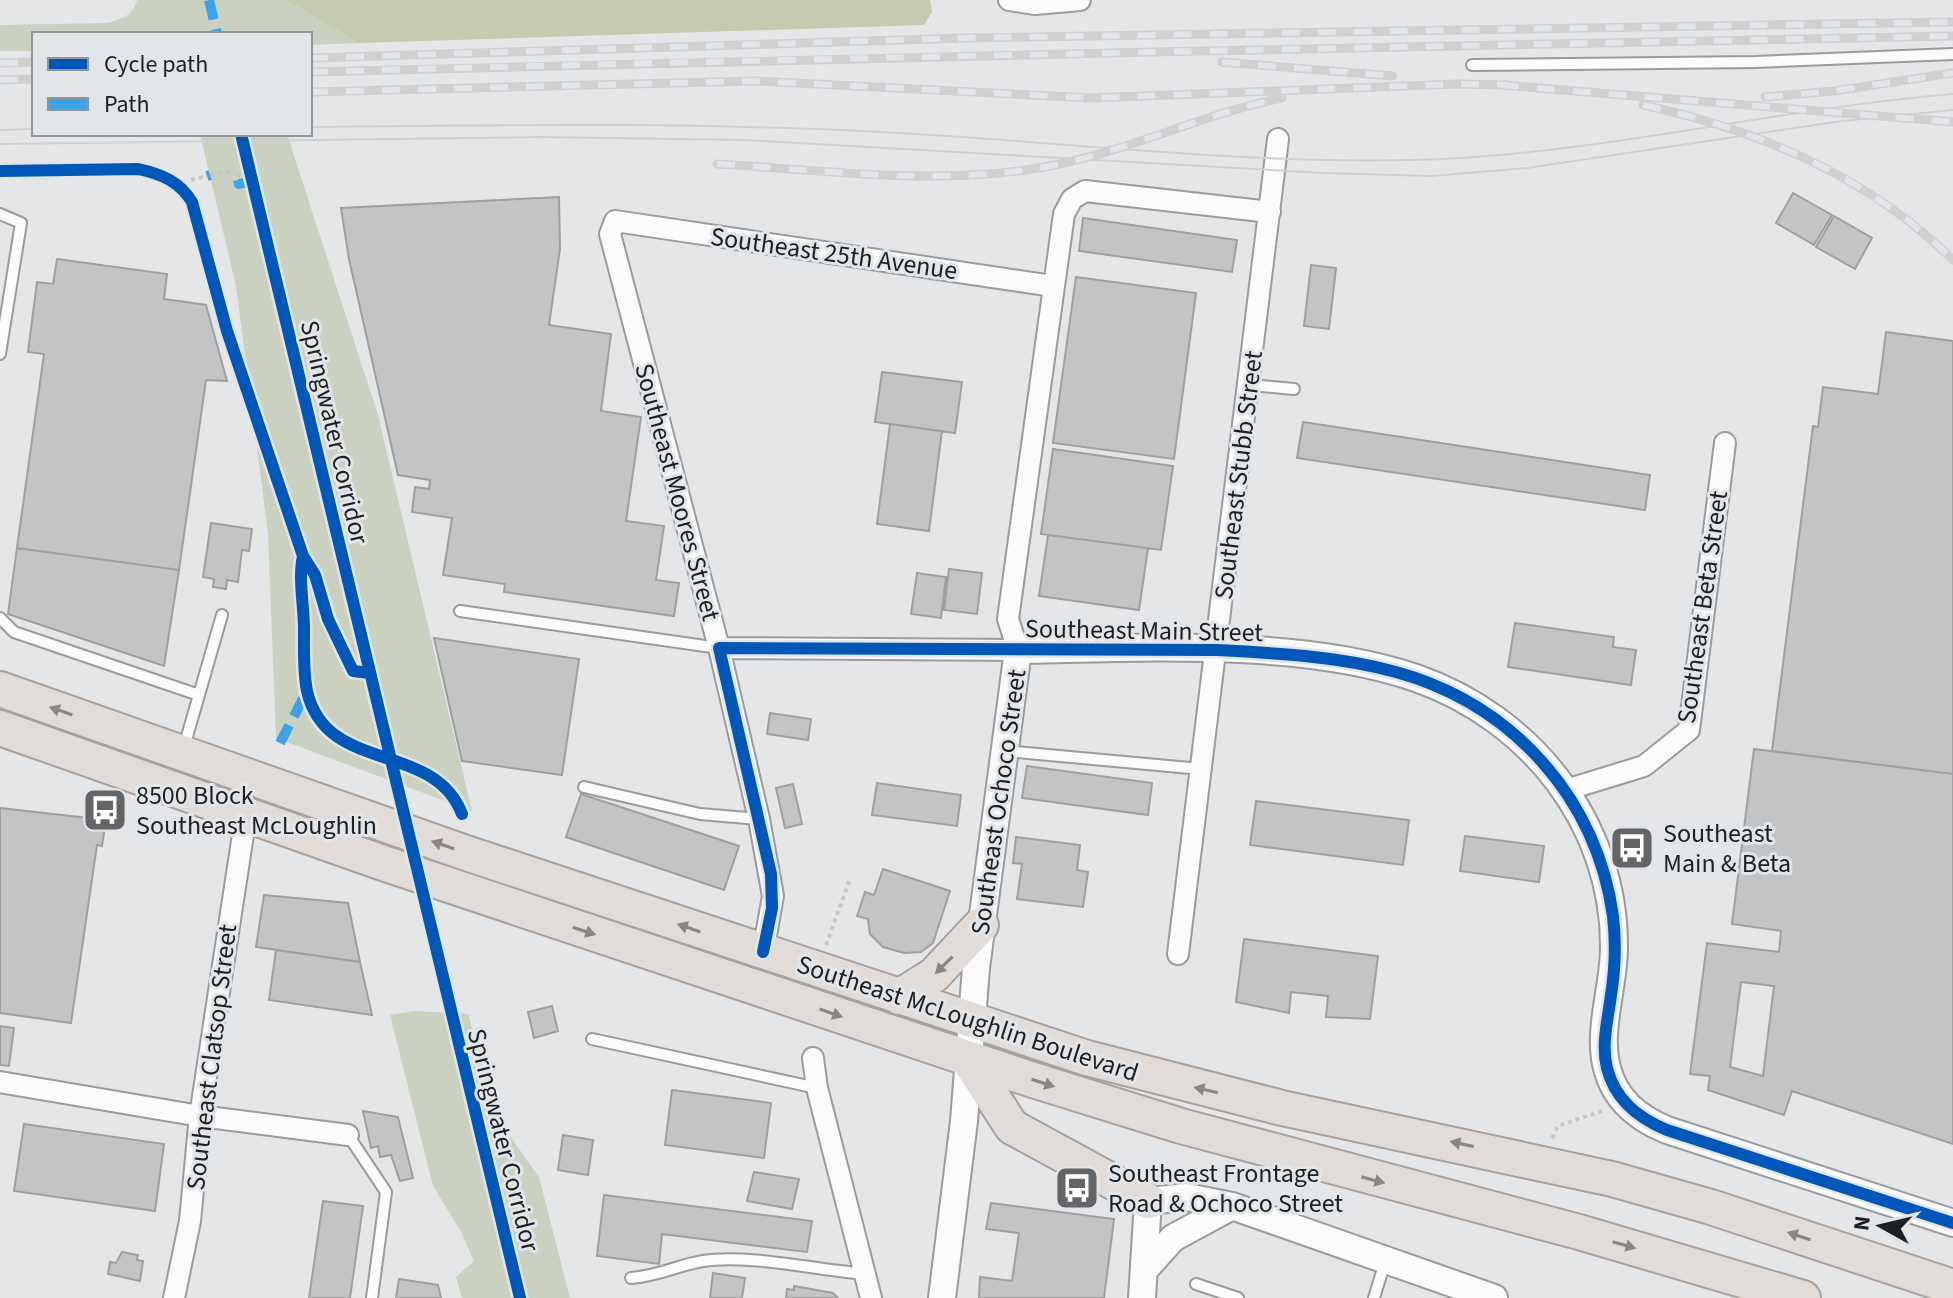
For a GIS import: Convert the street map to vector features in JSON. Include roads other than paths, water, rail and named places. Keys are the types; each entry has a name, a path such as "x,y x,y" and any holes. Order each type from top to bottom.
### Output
{"highway":[{"name":"Southeast McLoughlin Boulevard","path":"0,689 971,1022 1183,1085 1538,1160 1711,1207 1953,1287"},
{"name":"Southeast McLoughlin Boulevard","path":"0,728 246,815 968,1059 1181,1126 1579,1232 1803,1298"},
{"path":"899,997 934,975 981,925"},
{"path":"968,1059 1012,1127 1148,1201"}],"street":[{"path":"1009,0 1035,4 1080,0"},
{"name":"Southeast Stubb Street","path":"1178,954 1278,139"},
{"name":"Southeast Ochoco Street","path":"942,1298 981,925 1018,650 1008,619 1064,214 1072,199 1085,191 1270,212"},
{"name":"Southeast 25th Avenue","path":"615,221 1053,286"},
{"name":"Southeast Moores Street","path":"615,221 610,234 719,648 759,819 773,896 763,952"},
{"name":"Southeast Beta Street","path":"1566,790 1644,766 1689,730 1725,443"},
{"name":"Southeast Main Street","path":"719,648 1215,650 1332,660 1393,671 1439,687 1481,709 1512,731 1566,790 1590,832 1611,905 1614,973 1605,1060 1613,1087 1624,1103 1647,1121 1667,1130 1953,1223"},
{"name":"Southeast Clatsop Street","path":"174,1298 190,1221 200,1116 246,815"},
{"path":"813,1058 817,1088 871,1298"},
{"path":"0,1082 200,1116 348,1135"},
{"path":"1142,1298 1148,1201 1187,1197 1232,1206 1494,1298"},
{"path":"1146,1268 1173,1238 1232,1206"}],"lane":[{"path":"1472,65 1771,62 1953,54"},
{"path":"0,214 21,223 3,310 0,354"},
{"path":"1250,385 1294,389"},
{"path":"460,611 719,648"},
{"path":"182,753 222,615"},
{"path":"0,618 14,632 199,695"},
{"path":"1004,751 1202,769"},
{"path":"584,787 700,814 759,819"},
{"path":"592,1039 817,1088"},
{"path":"348,1135 386,1192 372,1298"},
{"path":"631,1278 658,1276 702,1261 865,1274"},
{"path":"1374,1298 1386,1262"},
{"path":"1196,1284 1236,1298"}],"tram line":[{"path":"312,127 596,125 810,129 1279,159 1411,160 1547,150 1817,110 1953,94"},
{"path":"0,144 540,137 745,140 1323,173 1432,176 1527,168 1842,121 1953,110"},
{"path":"0,130 32,129"}],"railway":[{"path":"312,58 965,38 1953,22"},
{"path":"312,72 1953,36"},
{"path":"0,63 32,62"},
{"path":"1222,62 1393,76"},
{"path":"1765,97 1834,91 1953,73"},
{"path":"0,80 32,79"},
{"path":"312,92 755,81 1092,98 1456,84 1509,85"},
{"path":"1501,85 1953,122"},
{"path":"717,164 881,175 1004,173 1104,153 1222,114 1282,98"},
{"path":"1643,105 1728,128 1810,160 1885,204 1953,260"}],"place":[{"name":"8500 Block Southeast McLoughlin","path":"105,810"},
{"name":"Southeast Main & Beta","path":"1632,848"},
{"name":"Southeast Frontage Road & Ochoco Street","path":"1077,1188"}]}
